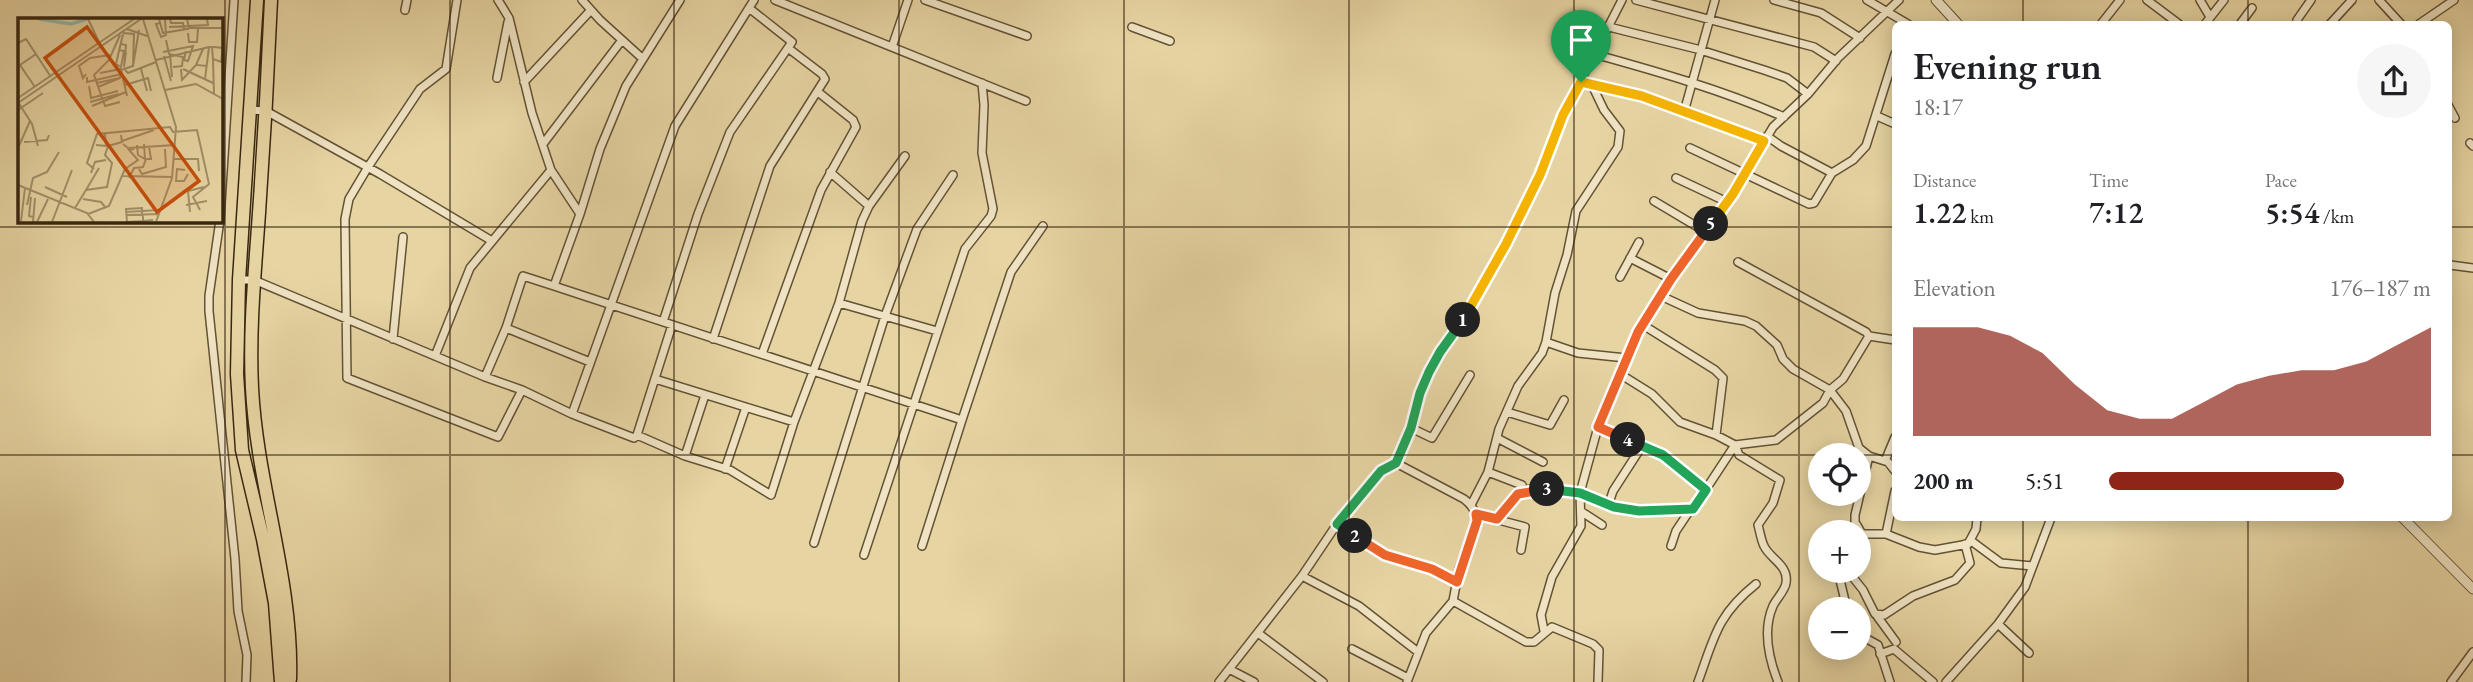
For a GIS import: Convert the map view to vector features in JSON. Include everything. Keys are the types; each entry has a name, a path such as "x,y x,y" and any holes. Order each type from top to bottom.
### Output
{"highway":[{"path":"257,0 239,280 237,374 242,450 275,603 281,682"},
{"path":"271,0 251,350 257,442 276,537 289,647 290,682"}],"street":[{"path":"222,189 234,0"},
{"path":"405,10 407,0"},
{"path":"457,0 446,69 420,89 349,199 346,210 347,378 498,437 522,390"},
{"path":"498,0 509,18 524,82 551,170 580,214"},
{"path":"582,0 643,59"},
{"path":"554,286 600,149 626,86 680,0"},
{"path":"572,414 675,126 754,0"},
{"path":"775,0 1026,101"},
{"path":"892,47 908,0"},
{"path":"925,0 1027,36"},
{"path":"1219,682 1302,576 1337,524 1381,471 1396,463 1411,428 1420,393 1429,372 1506,244 1540,175 1563,115 1622,0"},
{"path":"1636,0 1814,47 1836,61"},
{"path":"1684,112 1714,0"},
{"path":"1774,0 1821,13 1860,38"},
{"path":"1867,0 1902,21"},
{"path":"1544,631 1541,615 1552,577 1579,532 1582,512 1580,493 1598,427 1626,358 1643,325 1671,279 1727,202 1766,139 1836,61 1899,0"},
{"path":"1936,0 1955,21"},
{"path":"2103,21 2120,0"},
{"path":"2147,0 2175,21"},
{"path":"2200,0 2210,17"},
{"path":"2207,21 2224,0"},
{"path":"2297,20 2311,0"},
{"path":"2333,21 2352,0"},
{"path":"2379,0 2398,21"},
{"path":"2422,21 2454,0"},
{"path":"663,322 698,214 730,132 792,40 749,8"},
{"path":"2242,21 2252,8"},
{"path":"524,82 591,10"},
{"path":"497,78 509,18"},
{"path":"1132,27 1170,41"},
{"path":"1609,27 1700,50 1787,78 1808,94"},
{"path":"542,144 622,40"},
{"path":"713,339 770,166 825,79 788,48"},
{"path":"1594,54 1692,82 1743,99 1784,117"},
{"path":"1690,148 1814,204 1832,173 1853,160 1866,146 1892,64"},
{"path":"1581,82 1642,96 1766,139 1832,173"},
{"path":"864,555 965,249 991,216 993,209 982,153 982,83"},
{"path":"1471,505 1488,472 1497,438 1518,386 1542,353 1546,342 1555,293 1567,255 1576,211 1618,147 1620,131 1604,110 1592,85"},
{"path":"762,354 804,235 830,172 854,130 855,123 818,92"},
{"path":"251,110 266,111 368,167 492,241"},
{"path":"2452,112 2455,118"},
{"path":"1877,116 1892,123"},
{"path":"637,435 685,457 725,469 771,495 794,422 839,303 862,221 869,206 905,156"},
{"path":"435,356 470,268 551,170"},
{"path":"830,172 869,206"},
{"path":"814,543 885,316 917,229 953,175"},
{"path":"1676,178 1727,202"},
{"path":"1654,201 1706,232"},
{"path":"220,222 208,296 238,611 247,655 246,682"},
{"path":"922,546 1011,272 1043,226"},
{"path":"393,339 403,237"},
{"path":"1620,277 1639,242"},
{"path":"1630,258 1671,279"},
{"path":"1738,262 1828,310 1868,335 1892,339"},
{"path":"2452,265 2473,268"},
{"path":"485,377 506,328 523,276 962,420"},
{"path":"239,280 254,280 634,438 673,325"},
{"path":"1661,296 1698,313 1745,321 1756,326 1777,345 1783,359 1793,369 1830,390 1846,411 1857,443"},
{"path":"839,303 937,331"},
{"path":"1643,325 1715,370 1723,378 1716,435"},
{"path":"506,328 590,362"},
{"path":"1619,374 1651,394 1680,422 1735,445 1776,440 1823,403 1830,390 1843,379 1868,335"},
{"path":"1546,342 1578,353 1626,358"},
{"path":"1411,428 1432,438 1469,375"},
{"path":"655,379 794,422"},
{"path":"685,457 705,395"},
{"path":"1507,412 1550,425 1564,400"},
{"path":"725,469 746,407"},
{"path":"1598,427 1663,455 1706,490"},
{"path":"1497,438 1543,462"},
{"path":"1885,461 1892,444"},
{"path":"1671,546 1678,527 1695,507 1735,445"},
{"path":"1735,445 1738,455 1780,480 1773,502 1758,525 1765,548 1779,561 1786,574 1786,584 1772,608 1768,633 1769,657 1778,682"},
{"path":"1609,503 1613,491 1642,446"},
{"path":"1871,457 1885,461 1892,468"},
{"path":"1352,649 1407,680 1426,633 1453,601 1477,521 1471,505 1396,463"},
{"path":"1488,472 1522,485"},
{"path":"1497,519 1515,497 1524,491 1541,489 1580,493 1614,507 1639,511 1675,508 1690,510"},
{"path":"1886,534 1892,505"},
{"path":"1582,512 1602,525"},
{"path":"1476,514 1525,527 1521,550"},
{"path":"1877,616 1884,615 1913,596 1959,577 1970,563 1968,542 1976,529 1977,521"},
{"path":"1946,682 1998,624 2025,587 2050,521"},
{"path":"2406,521 2473,589"},
{"path":"1337,524 1385,555 1432,569 1457,582"},
{"path":"1871,536 1886,534 1919,547 1935,550 1968,542 2001,563 2032,566"},
{"path":"1302,576 1359,606 1418,652"},
{"path":"1857,583 1896,642"},
{"path":"1698,682 1719,623 1741,596 1756,584"},
{"path":"1453,601 1526,642 1534,642 1552,626 1596,647 1600,656 1598,682"},
{"path":"1998,624 2029,653"},
{"path":"1258,633 1323,682"},
{"path":"1871,641 1878,645 1890,682"},
{"path":"1880,654 1894,649 1933,682"},
{"path":"2451,682 2473,652"},
{"path":"1229,669 1254,682"}],"route":[{"path":"1581,82 1642,96 1764,141 1733,194 1671,279 1638,332 1598,427 1663,455 1706,490 1690,510 1675,508 1639,511 1614,507 1580,493 1541,489 1524,491 1515,497 1497,519 1476,514 1477,521 1459,569 1457,582 1432,569 1385,555 1337,524 1381,471 1396,463 1411,428 1420,393 1429,372 1506,244 1540,175 1563,115 1581,82"}]}
